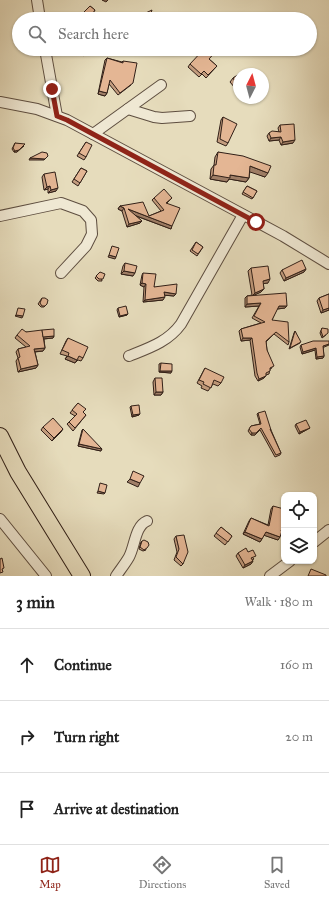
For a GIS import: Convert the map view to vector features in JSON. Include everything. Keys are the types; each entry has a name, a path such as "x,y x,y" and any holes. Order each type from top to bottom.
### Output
{"main road":[{"path":"0,436 18,472 82,576"}],"street":[{"path":"37,0 39,12"},
{"path":"46,56 57,116"},
{"path":"93,134 161,85"},
{"path":"0,102 37,109 67,120 283,236 329,264"},
{"path":"128,109 154,117 168,118 190,116"},
{"path":"0,216 61,203 83,211 91,220 92,234 86,246 62,274"},
{"path":"129,356 163,342 175,333 243,215"},
{"path":"0,519 45,576"},
{"path":"116,576 129,558 139,527 147,520"},
{"path":"317,540 329,530"},
{"path":"270,576 286,564"}],"building":[{"path":"90,6 95,10 94,12 84,12"},
{"path":"197,56 212,56 209,59 217,66 208,75 204,71 201,74 190,64"},
{"path":"107,58 123,63 123,61 137,63 133,83 120,93 110,80 107,93 99,91"},
{"path":"223,117 237,124 228,143 220,139"},
{"path":"294,124 295,140 283,142 281,137 271,138 269,133 272,131 281,132 280,125"},
{"path":"86,142 92,145 86,157 79,153"},
{"path":"15,143 25,144 19,150 15,151 13,148"},
{"path":"42,152 47,153 48,156 45,159 30,158"},
{"path":"218,152 243,156 271,166 268,173 250,166 249,178 230,175 230,178 213,175"},
{"path":"81,168 87,171 80,183 74,179"},
{"path":"55,172 58,188 51,190 50,186 47,187 44,174"},
{"path":"247,186 257,191 253,198 243,192"},
{"path":"164,189 172,198 166,203 180,208 172,226 128,209 142,221 129,224 124,208 120,206 143,202 149,216 164,210 154,198"},
{"path":"196,242 203,247 198,254 192,250"},
{"path":"112,246 119,248 116,257 109,255"},
{"path":"302,260 306,269 286,278 282,270"},
{"path":"125,263 137,266 135,273 124,271"},
{"path":"268,266 270,279 263,281 264,289 255,293 251,268"},
{"path":"100,272 105,274 103,279 99,279 96,276"},
{"path":"143,273 156,274 154,287 177,284 176,294 164,292 165,297 145,300 146,284 142,283"},
{"path":"286,293 287,306 279,306 272,320 288,322 289,342 276,332 266,341 267,350 274,366 266,373 266,376 259,379 252,338 243,338 241,329 265,322 254,316 261,303 247,304 247,296"},
{"path":"329,294 329,308 323,310 319,298"},
{"path":"42,298 48,300 45,306 42,306 40,303"},
{"path":"126,306 128,314 120,316 118,308"},
{"path":"18,308 25,309 23,316 16,315"},
{"path":"322,328 328,329 328,333 323,337 321,331"},
{"path":"22,329 26,332 42,330 45,348 34,349 38,365 21,369 18,358 20,357 18,349 30,346 17,335"},
{"path":"54,329 54,336 43,337 42,330"},
{"path":"295,331 301,342 290,348"},
{"path":"68,338 88,347 83,358 79,356 77,360 68,356 69,353 62,350"},
{"path":"313,341 329,341 329,344 323,346 324,356 317,357 316,348 303,352 301,345"},
{"path":"161,363 172,364 172,371 160,371"},
{"path":"205,368 224,377 221,383 214,380 211,388 203,384 204,382 199,380"},
{"path":"155,378 162,378 163,392 156,392"},
{"path":"78,403 86,409 83,412 86,415 75,428 69,422 77,414 72,410"},
{"path":"139,405 140,414 133,415 131,406"},
{"path":"265,411 271,430 270,429 281,453 276,455 261,428 256,433 252,433 249,429 251,426 261,424 258,413"},
{"path":"53,418 63,429 54,438 43,427"},
{"path":"306,420 310,428 300,432 296,424"},
{"path":"83,429 102,449 79,444"},
{"path":"133,471 144,476 140,483 130,479"},
{"path":"100,483 107,485 105,493 98,491"},
{"path":"273,506 281,508 280,537 266,532 262,539 245,532 251,518 269,526"},
{"path":"221,527 232,536 228,542 216,533"},
{"path":"184,535 188,552 183,564 176,557 179,549 176,536"},
{"path":"144,540 148,542 149,545 144,550 140,547 142,541"},
{"path":"246,548 248,552 253,550 256,556 251,558 253,561 245,565 238,553"},
{"path":"2,558 4,568 2,569 3,572 0,573 0,559"},
{"path":"311,569 326,575 326,576 308,576"}],"route":[{"path":"52,89 57,116 256,222"}]}
